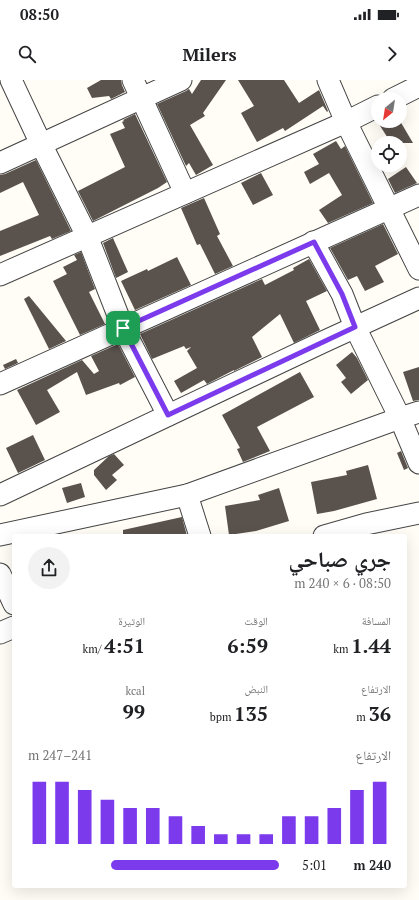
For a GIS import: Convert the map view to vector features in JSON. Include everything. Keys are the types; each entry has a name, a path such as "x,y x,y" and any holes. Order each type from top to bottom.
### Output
{"street":[{"path":"11,80 87,236 123,328 168,415"},
{"path":"0,163 41,144 137,89 181,80"},
{"path":"328,80 346,122 419,269"},
{"path":"407,92 419,86"},
{"path":"137,89 185,193"},
{"path":"0,275 346,122 371,110"},
{"path":"0,384 419,195"},
{"path":"314,242 342,294 355,327 409,415 419,463"},
{"path":"0,495 419,298"},
{"path":"0,535 187,495 409,415"},
{"path":"187,495 199,534"},
{"path":"331,534 366,524 419,513"},
{"path":"0,574 12,600"},
{"path":"0,633 12,628"}],"building":[{"path":"101,80 121,80 125,92 111,99 109,96 92,98 87,88"},
{"path":"201,80 226,80 203,113 205,116 190,125 213,165 196,175 189,163 186,166 157,104 189,89 192,94"},
{"path":"238,80 284,80 299,103 319,90 328,111 327,112 323,106 285,131 283,128 257,142 241,113 254,106"},
{"path":"135,114 167,182 93,221 78,191 125,167 110,134 125,128 122,122 124,121 123,120"},
{"path":"381,128 404,128 413,143 407,143 407,136 387,136"},
{"path":"336,141 341,149 345,146 373,203 328,223 319,210 342,195 329,173 310,184 304,172 319,164 313,154"},
{"path":"36,160 71,231 52,239 50,236 0,256 0,231 39,215 23,182 0,193 0,175"},
{"path":"407,168 417,183 395,193 388,179 398,172 407,172"},
{"path":"261,173 273,195 253,205 241,183"},
{"path":"204,198 220,234 217,236 233,266 215,274 200,244 197,245 181,208"},
{"path":"383,224 398,254 375,266 384,282 365,291 357,276 348,280 330,248"},
{"path":"113,238 128,272 116,278 103,243"},
{"path":"81,252 95,289 89,292 105,324 80,335 53,281 67,274 63,267 77,260 74,255"},
{"path":"177,257 191,285 135,310 121,281 147,269 148,271"},
{"path":"309,259 327,291 306,301 320,330 294,343 280,314 252,337 262,357 207,384 204,380 181,393 174,381 197,368 187,351 191,347 186,349 184,346 152,359 140,334 262,279 265,285 294,270 293,268"},
{"path":"29,296 66,341 49,349 24,299"},
{"path":"118,344 135,377 120,385 119,383 86,395 77,372 47,390 60,412 36,425 17,390 82,360 94,374 99,371 91,356"},
{"path":"352,352 357,358 368,380 351,394 341,382 346,378 336,365"},
{"path":"16,359 18,363 5,369 3,365"},
{"path":"419,367 419,400 413,401 403,372"},
{"path":"300,372 314,397 257,427 270,451 243,462 237,449 240,448 222,415"},
{"path":"33,435 45,460 18,473 6,448"},
{"path":"401,451 408,468 404,470 397,453"},
{"path":"114,454 124,465 112,475 117,480 106,490 94,475 94,470 109,456"},
{"path":"368,465 377,499 334,511 317,514 311,482 347,475 346,471"},
{"path":"81,483 85,497 67,503 62,488"},
{"path":"279,488 289,521 256,531 229,534 225,506 260,500 258,495"},
{"path":"182,517 186,534 123,534 123,530"}],"route":[{"path":"314,242 342,294 355,327 168,415 123,328 314,242"}]}
